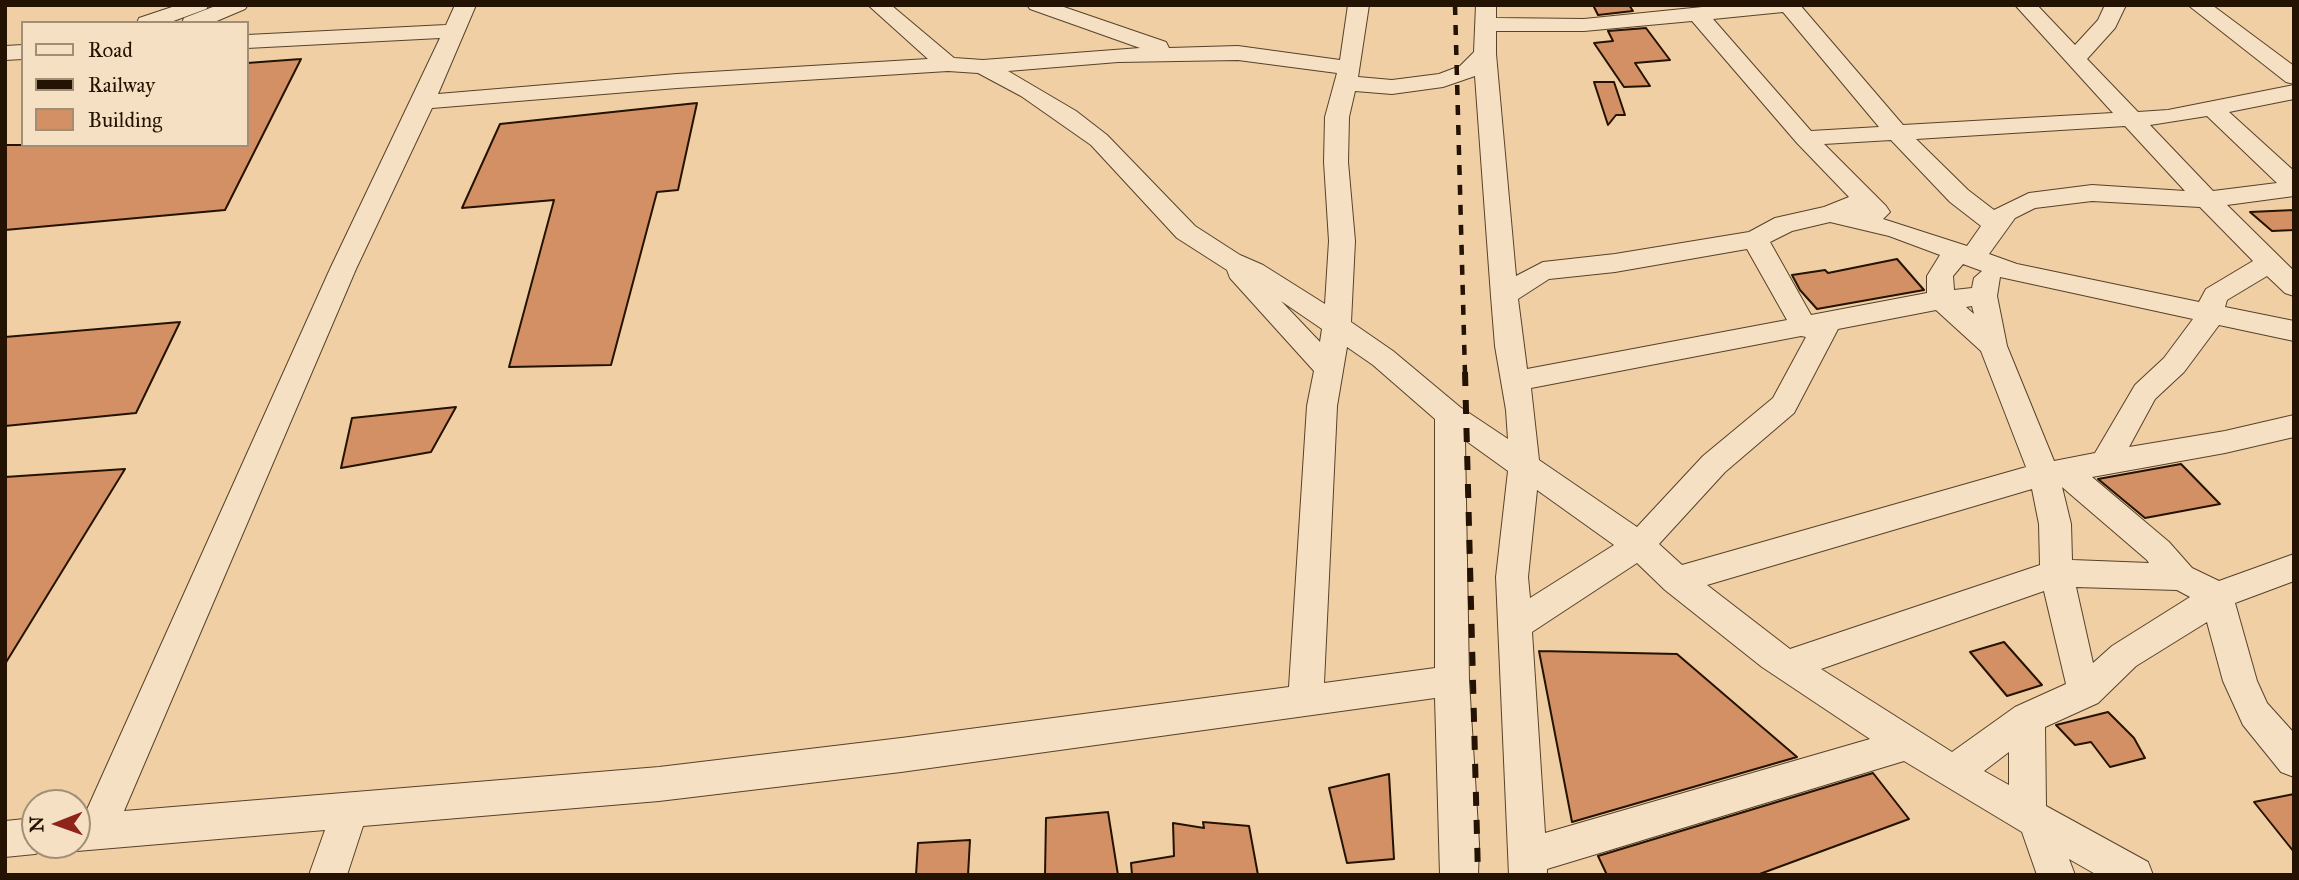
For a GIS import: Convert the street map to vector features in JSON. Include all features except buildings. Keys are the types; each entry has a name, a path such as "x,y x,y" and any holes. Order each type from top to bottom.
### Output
{"street":[{"path":"153,21 199,5"},
{"path":"197,21 238,5"},
{"path":"878,5 948,64"},
{"path":"1037,5 1178,54"},
{"path":"1306,701 1322,406 1337,325 1342,241 1336,162 1337,117 1359,5"},
{"path":"1485,28 1699,16 1789,5 1897,132 1959,196 1995,224"},
{"path":"2025,5 2207,200 2294,287"},
{"path":"2077,58 2087,43 2107,23 2116,5"},
{"path":"2197,5 2294,77"},
{"path":"1699,16 1805,138 1899,232 1941,288 1993,346"},
{"path":"91,823 460,18 248,41"},
{"path":"423,102 677,81 948,64 983,67 1095,56 1238,53 1392,87 1443,80 1468,71 1485,28"},
{"path":"1485,28 1504,296 1524,465 1512,578 1528,866 1908,744"},
{"path":"983,67 1029,91 1068,116 1098,141 1186,232 1231,261 1254,271 1383,358 1450,415 1639,545 1677,580 1787,666 1954,772 2134,875"},
{"path":"1805,138 2168,117 2294,92"},
{"path":"2265,96 2294,116"},
{"path":"2212,108 2294,186"},
{"path":"1941,288 1947,264 1974,258 1995,224 2017,205 2082,194 2132,194 2207,200 2294,186"},
{"path":"1504,296 1543,271 1755,239 1784,224 1829,214 1865,200"},
{"path":"1829,214 1899,232 2012,272 2209,311 2294,331"},
{"path":"1755,239 1816,326"},
{"path":"1974,258 1993,346 2054,473 2056,573 2077,666 2086,692"},
{"path":"1231,261 1250,286 1329,369"},
{"path":"2105,463 2145,392 2174,365 2205,325 2216,295 2269,263"},
{"path":"1516,381 1816,326 1941,288 1984,296"},
{"path":"1515,625 1639,545 1714,464 1784,405 1816,326"},
{"path":"1450,415 1452,681 1460,844 1459,875"},
{"path":"1677,580 2054,473 2225,442 2294,426"},
{"path":"2054,473 2158,551 2181,577 2217,596 2240,681 2255,714 2294,760"},
{"path":"1954,772 2027,718 2086,692 2124,656 2185,620 2217,596 2294,567"},
{"path":"1787,666 2056,573 2181,577"},
{"path":"91,832 659,784 929,752 1452,681"},
{"path":"2027,718 2033,819 2056,875"},
{"path":"328,875 350,811"}],"railway":[{"path":"1455,5 1465,374"},
{"path":"1465,372 1478,875"}]}
